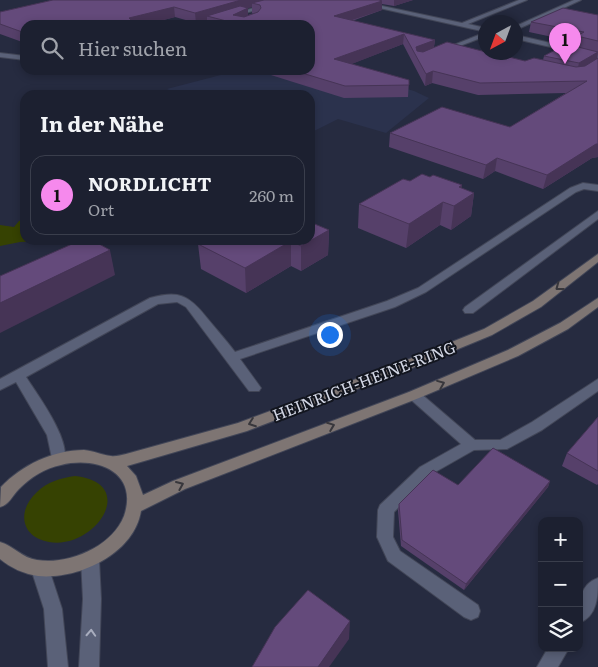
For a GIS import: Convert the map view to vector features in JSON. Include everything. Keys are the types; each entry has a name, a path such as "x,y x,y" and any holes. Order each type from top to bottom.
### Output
{"main road":[{"name":"HEINRICH-HEINE-RING","path":"111,462 126,460 242,427 398,369 488,332 537,304 598,258"},
{"name":"HEINRICH-HEINE-RING","path":"136,506 179,485 414,395 513,353 564,326 598,302"},
{"path":"0,549 7,557 22,565 40,569 65,567 90,559 107,548 122,535 131,521 136,506 135,488 126,472 111,462 94,457 77,456 58,459 29,472 16,481 2,495"}],"street":[{"path":"260,0 275,4"},
{"path":"215,20 288,0"},
{"path":"346,0 478,28"},
{"path":"462,25 524,0"},
{"path":"523,25 578,0"},
{"path":"242,12 257,17"},
{"path":"435,53 478,37"},
{"path":"523,38 598,56"},
{"path":"450,47 468,51"},
{"path":"0,55 20,57"},
{"path":"232,357 407,298 439,280 573,190 583,186 598,188"},
{"path":"469,310 598,214"},
{"path":"0,385 154,301 167,298 184,299 190,304 254,388"},
{"path":"19,376 54,436 58,459"},
{"path":"471,611 394,556 385,537 386,510 425,471 472,445 502,445 537,426 598,384"},
{"path":"414,395 472,445"},
{"path":"89,667 92,599 90,559"},
{"path":"40,569 53,609 58,667"},
{"path":"583,609 598,586"},
{"path":"546,667 556,652"}],"shaded area":[{"path":"315,61 414,91 429,98 386,133 338,119 315,130 315,90 167,89 221,75 315,75"}],"green space":[{"path":"19,221 20,242 0,246 0,225 14,227"},
{"path":"75,476 94,481 105,490 107,502 104,515 95,526 82,536 66,542 49,542 32,535 27,529 24,514 31,499 50,483"}],"building":[{"path":"53,0 241,0 195,13 174,7 129,18 131,20 20,20 20,31 0,24 0,12"},
{"path":"264,0 379,0 382,1 334,16 435,40 416,47 417,51 423,52 447,42 478,50 478,60 525,61 534,58 576,67 585,66 598,58 598,144 547,175 497,158 486,165 390,133 442,107 510,127 587,81 480,83 433,71 426,74 404,34 334,59 409,80 409,85 345,86 309,75 315,75 315,20 223,20 207,16 240,6 248,8 233,15 244,17 258,12 261,8 260,5 252,3"},
{"path":"563,8 598,15 598,41 577,36 584,32 531,22"},
{"path":"566,44 598,52 579,63 544,56"},
{"path":"422,174 430,177 433,175 462,185 459,187 474,193 454,206 443,202 409,224 359,204 403,179 410,181"},
{"path":"315,224 329,230 315,238"},
{"path":"70,245 101,245 110,250 0,303 0,276"},
{"path":"200,245 284,245 245,268"},
{"path":"598,417 598,471 567,453"},
{"path":"493,448 550,481 466,584 402,540 399,504 433,470 458,485"},
{"path":"308,590 350,621 318,667 252,667 275,627"}],"place":[{"name":"NORDLICHT","path":"565,64"}]}
